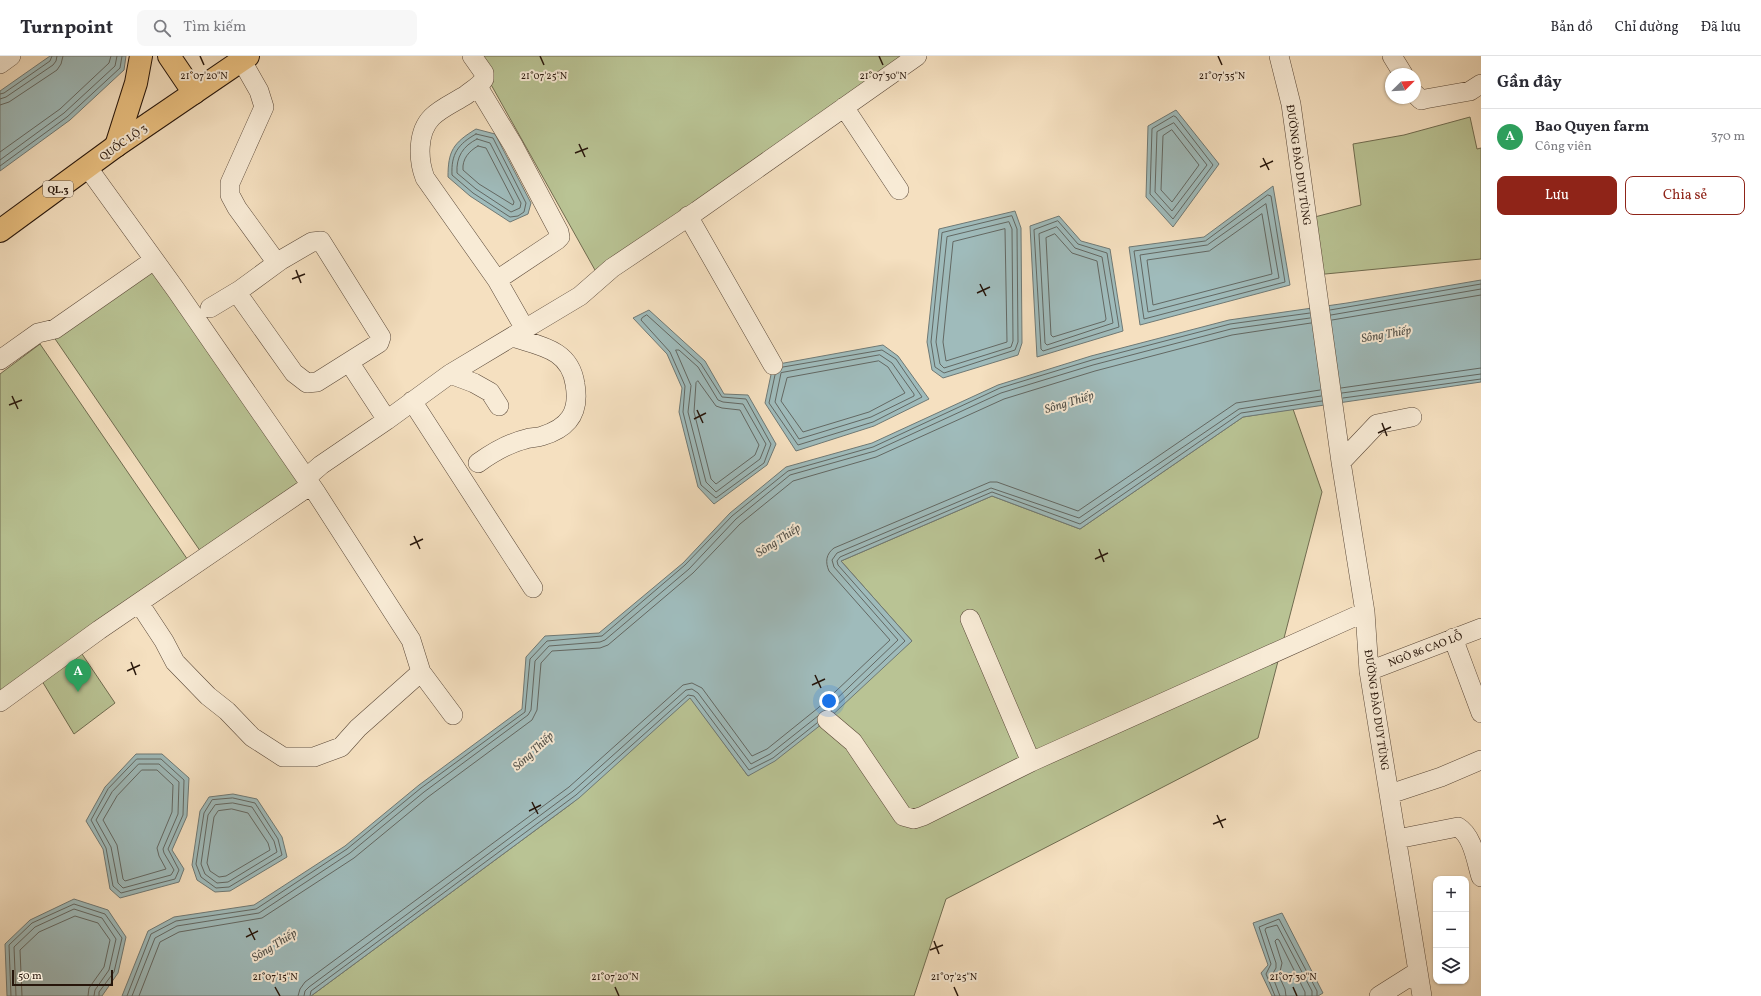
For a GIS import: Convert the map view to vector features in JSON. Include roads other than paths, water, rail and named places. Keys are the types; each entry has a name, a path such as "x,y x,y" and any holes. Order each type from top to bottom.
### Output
{"main road":[{"path":"116,146 136,83 142,56"},
{"path":"170,56 194,93"},
{"name":"QUỐC LỘ 3","path":"0,231 116,146 245,58"}],"street":[{"path":"0,64 11,56"},
{"path":"472,56 484,73 484,79 478,87 432,117 424,129 420,153 420,166 424,178 497,280 519,333 556,352 568,364 575,383 576,408 571,419 562,426 542,436 527,438 510,445 478,463"},
{"path":"0,702 308,482 321,465 387,420 450,374 580,296 612,268 917,56"},
{"name":"ĐƯỜNG ĐÀO DUY TÙNG","path":"1279,56 1291,104 1341,462 1365,612 1369,671 1422,996"},
{"path":"1392,56 1399,68"},
{"path":"245,58 264,107 230,183 230,195 236,208 274,259 281,260"},
{"path":"1421,100 1470,91 1481,84"},
{"path":"478,87 513,145 560,232 560,237 557,240 497,280"},
{"path":"844,108 899,190"},
{"path":"88,168 154,260 308,482 411,640 421,672 453,715"},
{"path":"688,216 773,365"},
{"path":"210,308 240,290 281,260 312,242 321,241 380,337 380,343 318,382 306,383 294,373 240,297 240,290"},
{"path":"0,360 38,333 55,329 154,260"},
{"path":"349,362 387,420"},
{"path":"450,374 490,392 499,406"},
{"path":"412,401 533,588"},
{"path":"1341,462 1377,424 1412,417"},
{"path":"139,603 164,641 175,662 208,696 228,712 252,737 283,757 314,757 342,747 358,728 421,672"},
{"path":"828,720 853,742 903,816 914,819 923,816 1031,762 1365,612"},
{"path":"970,619 1031,762"},
{"name":"NGÕ 86 CAO LỖ","path":"1369,671 1481,628"},
{"path":"1453,638 1481,713"},
{"path":"1390,794 1441,777 1481,760"},
{"path":"1396,839 1458,827 1464,830 1468,836 1481,877"},
{"path":"1380,996 1417,972"}],"water":[{"path":"50,56 126,56 124,70 70,120 0,171 0,91"},
{"path":"1176,110 1219,164 1173,227 1146,197 1148,126"},
{"path":"476,129 495,134 531,203 528,214 510,222 470,196 448,177 449,160 453,148 457,143"},
{"path":"1273,186 1290,285 1140,325 1129,247 1204,237"},
{"path":"1015,211 1021,228 1022,343 1018,355 943,378 932,370 927,342 939,229"},
{"path":"1059,216 1081,241 1110,249 1123,331 1037,357 1030,226"},
{"name":"Sông Thiếp","path":"1481,280 1481,382 1243,417 1080,529 992,496 841,561 912,641 827,720 775,761 748,776 690,698 579,798 311,996 122,996 148,931 174,917 254,905 345,846 419,785 522,709 526,657 545,636 599,633 683,563 730,513 786,467 872,443 998,385 1091,356 1229,320 1347,303"},
{"path":"649,310 705,361 724,394 748,395 776,444 767,465 714,504 698,487 679,412 682,388 667,354 633,318"},
{"path":"883,345 898,356 929,399 874,426 796,451 765,403 773,365"},
{"path":"136,754 162,754 189,778 187,816 172,850 184,869 179,882 120,898 110,889 103,849 86,821 105,787"},
{"path":"233,794 257,799 282,837 287,857 230,891 215,892 197,880 192,865 200,811 209,797"},
{"path":"74,899 108,910 126,937 118,973 102,996 7,996 5,944 30,920"},
{"path":"1282,913 1323,993 1318,996 1272,996 1261,973 1268,965 1253,923"}],"place":[{"name":"Bao Quyen farm","path":"78,692"}]}
